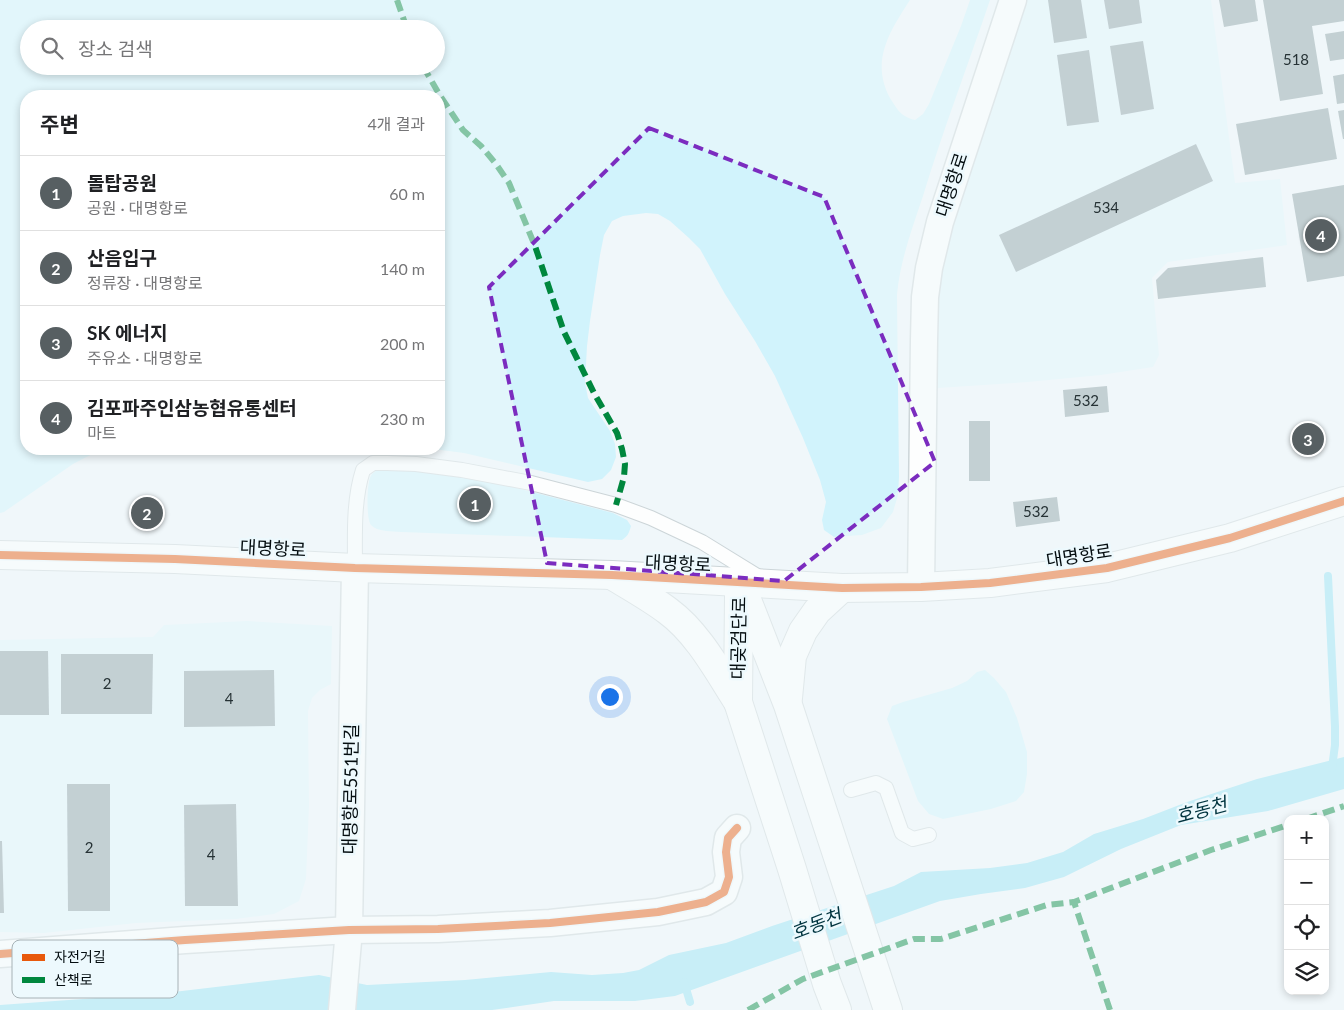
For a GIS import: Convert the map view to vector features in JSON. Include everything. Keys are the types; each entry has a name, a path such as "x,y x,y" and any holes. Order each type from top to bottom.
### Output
{"main road":[{"name":"대명항로","path":"0,555 175,559 355,568 612,575 842,588 921,587 990,583 1107,568 1230,538 1344,501"},
{"path":"612,575 669,612 688,630 701,645 738,702"},
{"name":"대곶검단로","path":"740,582 738,702 827,984 837,1010"},
{"name":"대곶검단로","path":"740,582 788,705 888,1010"},
{"path":"788,705 792,656 803,631 817,611 842,588"}],"street":[{"name":"대명항로","path":"921,587 925,296 929,268 940,222 1013,0"},
{"name":"대명항로551번길","path":"342,1010 348,936 355,568"},
{"path":"178,941 348,936 438,929 550,924 658,912 706,902 724,892 729,877 726,852 728,838 737,828"}],"lane":[{"path":"355,568 355,525 360,480 363,470 373,464 416,464 480,473 531,483 616,505 651,518 702,542 769,584"},
{"path":"851,790 876,783 886,788 902,833 913,839 929,835"}],"highlighted area":[{"path":"649,128 824,197 935,462 784,581 547,563 489,287"}],"shaded area":[{"path":"0,0 910,0 896,23 885,47 882,71 884,84 895,106 900,112 915,120 923,114 929,104 970,0 990,0 939,147 901,270 897,295 898,495 893,512 881,528 862,535 834,537 824,530 822,520 826,502 820,480 775,376 700,249 670,221 658,214 646,213 623,216 612,221 604,235 600,255 587,346 585,383 588,398 610,431 615,444 616,457 611,470 602,479 588,482 464,453 445,451 445,90 20,90 20,455 90,455 73,464 0,513"},
{"path":"1026,0 1211,0 1235,183 1280,179 1287,245 1168,262 1152,278 1159,355 1153,367 1101,375 938,388 936,310 941,265"},
{"path":"381,468 412,470 490,481 613,513 627,520 631,526 628,534 622,540 381,530 369,522 368,487 373,473"},
{"path":"247,621 332,626 331,684 320,690 312,698 308,711 309,806 306,879 299,901 274,914 236,919 136,923 44,933 0,932 0,640 153,637 164,625"},
{"path":"985,670 1006,692 1017,718 1027,752 1027,774 1024,792 1016,801 991,809 943,819 929,814 918,801 887,719 892,706 952,688 967,681 977,672"}],"water":[{"name":"호동천","path":"1344,757 1344,789 1268,811 1181,825 1121,849 1064,877 1025,888 940,901 675,996 635,1001 554,1001 492,1010 0,1010 0,1005 96,998 178,998 178,991 319,975 367,985 465,980 551,972 592,975 623,973 639,970 669,955 726,943 894,886 921,872 990,868 1027,863 1063,852 1094,834 1257,779"}],"building":[{"path":"1048,0 1081,0 1087,38 1054,43"},
{"path":"1104,0 1139,0 1142,23 1109,29"},
{"path":"1219,0 1255,0 1258,21 1224,27"},
{"path":"1263,0 1344,0 1344,21 1312,26 1323,94 1280,101"},
{"path":"1344,31 1344,59 1330,61 1325,34"},
{"path":"1143,41 1154,109 1121,115 1110,46"},
{"path":"1089,50 1099,122 1067,126 1057,55"},
{"path":"1344,74 1344,103 1337,104 1333,76"},
{"path":"1328,108 1337,159 1245,175 1236,124"},
{"path":"1344,110 1344,139 1343,139 1338,111"},
{"path":"1196,144 1213,181 1016,272 999,235"},
{"path":"1344,185 1344,276 1307,282 1292,194"},
{"path":"1263,257 1266,287 1158,299 1156,280 1168,268"},
{"path":"1107,386 1109,412 1065,417 1063,390"},
{"path":"969,421 990,421 990,481 969,481"},
{"path":"1057,497 1060,521 1016,527 1013,502"},
{"path":"0,651 48,651 49,715 0,715"},
{"path":"61,654 153,654 152,714 61,714"},
{"path":"274,670 275,726 184,727 184,671"},
{"path":"67,784 110,784 110,911 68,911"},
{"path":"236,804 238,906 185,906 184,805"},
{"path":"0,841 2,841 4,913 0,913"}],"waterway":[{"path":"1328,576 1335,727 1332,768"},
{"path":"684,982 690,1002"}],"marked path":[{"path":"397,0 404,20"},
{"path":"428,75 437,90"},
{"path":"445,103 463,130 481,146 509,183 535,246 564,332 594,393 617,433 625,464 624,477 616,505"},
{"path":"1318,815 1344,806"},
{"path":"1110,1010 1074,902 1211,850 1284,826"},
{"path":"748,1010 803,979 914,939 941,939 1047,905 1074,902"}],"cycle path":[{"path":"0,555 175,559 355,568 612,575 842,588 921,587 990,583 1107,568 1230,538 1344,501"},
{"path":"178,941 349,930 438,929 550,923 658,912 706,902 724,892 729,877 726,852 728,838 737,828"},
{"path":"0,954 12,953"}],"place":[{"name":"김포파주인삼농협유통센터","path":"1321,235"},
{"name":"SK 에너지","path":"1308,439"},
{"name":"돌탑공원","path":"475,504"},
{"name":"산음입구","path":"147,513"}]}
